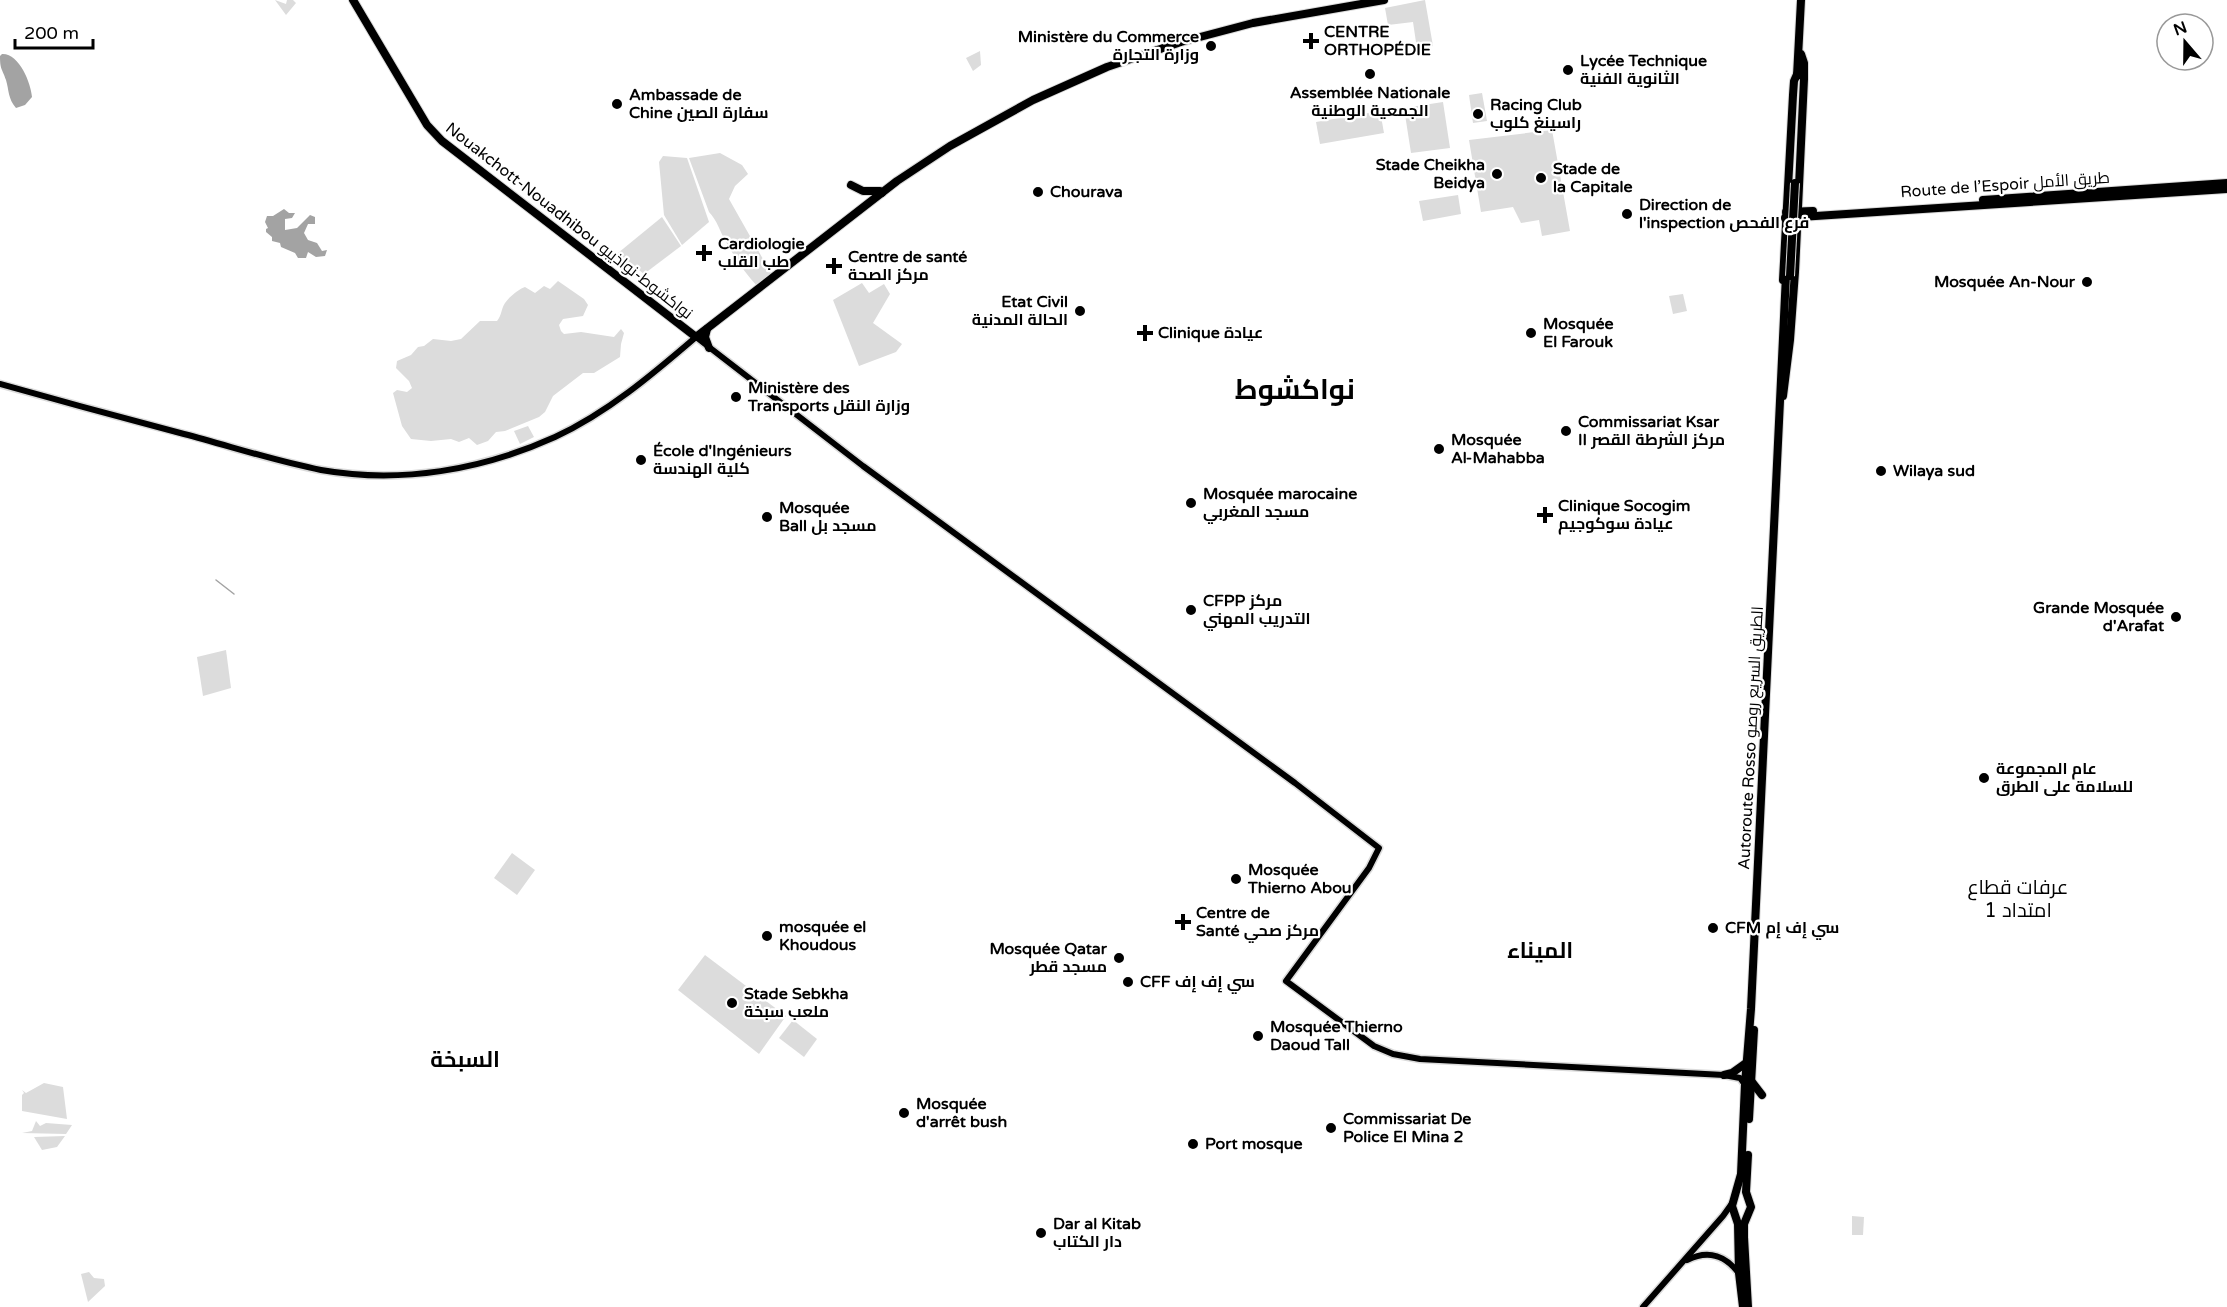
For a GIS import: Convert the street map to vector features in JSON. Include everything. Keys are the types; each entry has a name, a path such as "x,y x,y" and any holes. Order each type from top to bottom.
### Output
{"highway":[{"name":"Nouakchott-Nouadhibou نواكشوط-نواذيبو","path":"353,0 411,99 434,133 696,337"},
{"path":"696,337 881,192 942,148 1038,94 1112,63 1169,43 1235,24 1362,0"},
{"path":"851,185 863,191 881,192 937,154 995,119 1118,62 1169,45 1244,25 1384,0"},
{"path":"1796,120 1802,0"},
{"path":"1796,120 1802,0"},
{"path":"1781,395 1790,340 1798,214 1804,78 1804,63 1801,54"},
{"path":"1781,395 1777,369 1793,95 1794,81 1798,72"},
{"name":"Autoroute Rosso الطريق السريع روصو","path":"1748,1199 1746,1184 1752,1093 1748,1083 1746,1063 1751,1009 1796,120"},
{"name":"Route de l’Espoir طريق الأمل","path":"1786,215 2227,183"},
{"name":"Route de l’Espoir طريق الأمل","path":"1798,214 1839,214 2227,189"},
{"path":"681,326 695,330 707,329"},
{"path":"707,329 705,337 709,348"},
{"name":"Autoroute Rosso الطريق السريع روصو","path":"1734,1201 1741,1174 1748,1083 1781,395"},
{"path":"1724,1075 1732,1074 1746,1063"},
{"path":"1748,1083 1762,1095"},
{"path":"1743,1307 1739,1273 1738,1224 1732,1208 1734,1201 1741,1197 1748,1199 1751,1205 1747,1213 1744,1237 1748,1307"},
{"path":"1735,1213 1741,1215 1747,1213"}],"main road":[{"path":"679,352 687,340 681,326"},
{"path":"0,384 303,466 357,475 405,475 476,465 518,452 556,436 609,405 696,337 848,454 1380,848 1364,874 1286,981 1368,1042 1393,1054 1425,1060 1724,1075 1740,1078 1748,1083"},
{"path":"679,352 692,345 709,348"},
{"path":"1643,1307 1724,1216 1734,1201"},
{"path":"1724,1216 1735,1213"},
{"path":"1682,1263 1700,1255 1715,1255 1726,1259 1739,1273 1746,1291"}],"shaded area":[{"path":"275,0 286,4 287,0 293,0 296,3 286,15"},
{"path":"1425,0 1433,46 1417,49 1413,22 1388,25 1385,8"},
{"path":"980,51 981,65 973,71 966,58"},
{"path":"2,54 14,58 27,77 32,97 25,105 16,108 11,101 1,67 0,56"},
{"name":"Racing Club راسينغ كلوب","path":"1482,93 1487,121 1473,123 1469,95"},
{"path":"1443,102 1450,148 1411,153 1404,108"},
{"path":"1380,111 1384,133 1320,144 1316,122"},
{"path":"1552,130 1570,231 1542,236 1539,220 1521,223 1513,207 1481,212 1469,140"},
{"path":"720,153 742,165 748,174 735,186 729,199 772,275 757,286 737,260 709,212 689,158"},
{"path":"663,156 687,158 709,222 682,245 664,215 659,162"},
{"path":"1458,195 1461,214 1423,221 1419,201"},
{"path":"284,209 289,213 295,213 292,218 285,219 285,230 297,228 310,215 315,217 315,224 308,224 304,233 308,240 317,243 322,251 327,250 325,256 316,257 308,252 306,258 298,258 295,253 281,247 280,243 272,241 272,237 266,232 267,216 273,216"},
{"path":"662,217 681,246 644,274 618,253"},
{"path":"558,281 584,299 588,305 583,316 563,319 559,325 561,331 564,334 581,332 614,337 621,329 624,333 620,357 594,373 583,373 553,396 545,412 539,417 505,431 496,432 488,441 477,445 469,438 459,442 451,439 431,441 411,439 402,426 393,393 397,390 407,392 412,388 409,381 396,368 397,361 411,355 418,347 424,346 433,339 451,341 461,339 480,321 497,321 507,301 525,287 535,293 544,286 550,289"},
{"path":"862,283 869,293 884,284 890,294 873,323 902,344 896,352 859,366 833,300"},
{"path":"1683,294 1687,311 1673,314 1669,296"},
{"path":"528,426 534,437 520,444 514,431"},
{"path":"226,650 231,688 203,696 197,657"},
{"path":"512,853 535,870 517,895 494,878"},
{"name":"Stade Sebkha ملعب سبخة","path":"705,955 786,1016 759,1054 678,990"},
{"path":"793,1020 817,1039 804,1057 779,1038"},
{"path":"44,1083 63,1087 67,1119 22,1111 24,1093 22,1090 26,1093"},
{"path":"36,1121 40,1126 46,1123 72,1125 66,1134 22,1133 32,1131"},
{"path":"65,1136 57,1147 42,1150 34,1137"},
{"path":"1852,1216 1864,1217 1863,1235 1852,1235"},
{"path":"89,1272 94,1278 104,1279 105,1286 88,1302 81,1274"}],"waterway":[{"path":"216,580 234,594"}],"place":[{"name":"CENTRE ORTHOPÉDIE","path":"1311,41"},
{"name":"Ministère du Commerce وزارة التجارة","path":"1211,46"},
{"name":"Lycée Technique الثانوية الفنية","path":"1568,70"},
{"name":"Assemblée Nationale الجمعية الوطنية","path":"1370,74"},
{"name":"Ambassade de Chine سفارة الصين","path":"617,104"},
{"name":"Racing Club راسينغ كلوب","path":"1478,114"},
{"name":"Stade Cheikha Beidya","path":"1497,174"},
{"name":"Stade de la Capitale","path":"1541,178"},
{"name":"Chourava","path":"1038,192"},
{"name":"Direction de l'inspection فرع الفحص","path":"1627,214"},
{"name":"Cardiologie طب القلب","path":"704,253"},
{"name":"Centre de santé مركز الصحة","path":"834,266"},
{"name":"Mosquée An-Nour","path":"2087,282"},
{"name":"Etat Civil الحالة المدنية","path":"1080,311"},
{"name":"Clinique عيادة","path":"1145,333"},
{"name":"Mosquée El Farouk","path":"1531,333"},
{"name":"Ministère des Transports وزارة النقل","path":"736,397"},
{"name":"Commissariat Ksar II مركز الشرطة القصر","path":"1566,431"},
{"name":"Mosquée Al-Mahabba","path":"1439,449"},
{"name":"École d'Ingénieurs كلية الهندسة","path":"641,460"},
{"name":"Wilaya sud","path":"1881,471"},
{"name":"Mosquée marocaine مسجد المغربي","path":"1191,503"},
{"name":"Clinique Socogim عيادة سوكوجيم","path":"1545,515"},
{"name":"Mosquée Ball مسجد بل","path":"767,517"},
{"name":"CFPP مركز التدريب المهني","path":"1191,610"},
{"name":"Grande Mosquée d'Arafat","path":"2176,617"},
{"name":"عام المجموعة للسلامة على الطرق","path":"1984,778"},
{"name":"Mosquée Thierno Abou","path":"1236,879"},
{"name":"Centre de Santé مركز صحي","path":"1183,922"},
{"name":"CFM سي إف إم","path":"1713,928"},
{"name":"mosquée el Khoudous","path":"767,936"},
{"name":"Mosquée Qatar مسجد قطر","path":"1119,958"},
{"name":"CFF سي إف إف","path":"1128,982"},
{"name":"Stade Sebkha ملعب سبخة","path":"732,1003"},
{"name":"Mosquée Thierno Daoud Tall","path":"1258,1036"},
{"name":"Mosquée d'arrêt bush","path":"904,1113"},
{"name":"Commissariat De Police El Mina 2","path":"1331,1128"},
{"name":"Port mosque","path":"1193,1144"},
{"name":"Dar al Kitab دار الكتاب","path":"1041,1233"}],"district":[{"name":"نواكشوط","path":"1295,390"},
{"name":"عرفات قطاع 1 امتداد","path":"2018,900"},
{"name":"الميناء","path":"1540,951"},
{"name":"السبخة","path":"465,1060"}]}
